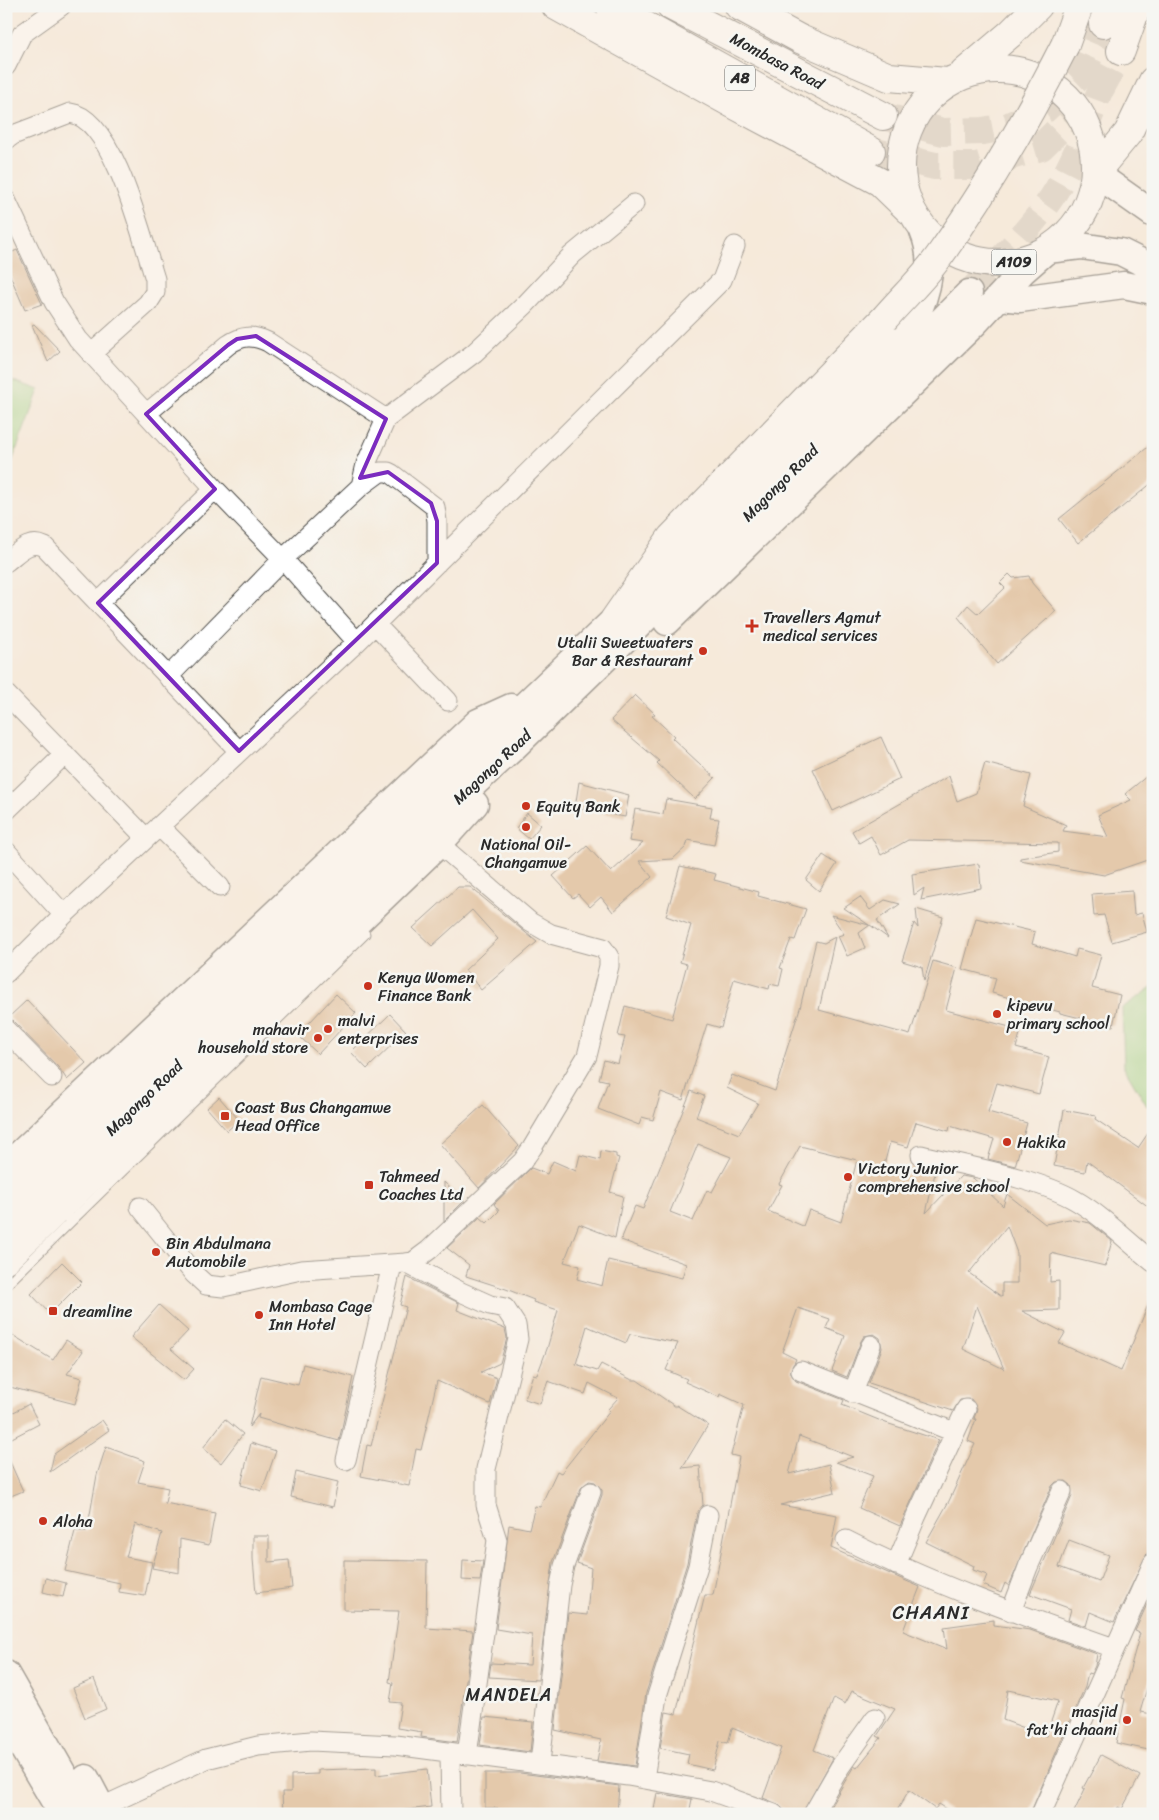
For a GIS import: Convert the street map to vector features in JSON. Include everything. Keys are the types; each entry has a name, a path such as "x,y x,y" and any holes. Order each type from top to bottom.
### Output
{"highway":[{"path":"556,6 731,103 880,182 918,222"},
{"name":"Mombasa Road","path":"610,6 871,151"},
{"name":"Mombasa Road","path":"671,6 883,116"},
{"path":"739,6 800,39 889,77 955,78"},
{"path":"918,222 905,195 901,178 901,159 904,140 920,107 932,94 1010,34 1038,6"},
{"path":"614,620 671,538 884,319 938,257 1026,120 1065,45 1080,6"},
{"path":"1121,51 1137,6"},
{"name":"A109","path":"918,222 956,255 986,263 1018,262 1047,250 1072,230 1088,202 1095,173 1095,155 1091,137 1078,109 1056,86 1026,72 995,68 955,78"},
{"path":"1095,173 1128,133 1153,82"}],"main road":[{"path":"1095,173 1153,214"},
{"name":"Magongo Road","path":"6,1199 614,620 896,341 919,311 930,274 930,247 918,222"},
{"path":"612,652 655,634 999,297 1023,271 1047,250 1081,246 1121,252 1153,268"},
{"path":"999,297 1020,299 1124,285 1153,291"},
{"name":"Magongo Road","path":"6,1233 355,893 512,749 612,652 969,293"},
{"path":"6,1167 478,722 531,698"},
{"path":"6,1260 442,852 485,793 512,749"},
{"path":"6,1674 49,1748 83,1774 98,1811"},
{"path":"6,1721 20,1770 42,1814"},
{"path":"6,1721 62,1814"}],"street":[{"path":"6,66 22,34 61,6"},
{"path":"6,140 13,135 70,113 79,114 87,120 105,144 121,174 155,279 155,292 136,315 91,354"},
{"path":"6,200 68,326 91,354 215,489 283,559 357,642"},
{"path":"361,486 366,464 386,419 474,353 525,306 572,255 634,204"},
{"path":"6,973 64,915 357,642 722,280 735,246"},
{"path":"146,414 228,345 237,339 256,336 386,419"},
{"path":"168,677 283,559 361,486 376,475 388,472 431,503 436,514 437,563"},
{"path":"98,603 215,489"},
{"path":"6,562 25,546 39,544 45,547 239,751"},
{"path":"375,624 448,701"},
{"path":"6,694 65,754 153,832 220,887"},
{"path":"6,812 65,754"},
{"path":"6,851 64,915"},
{"path":"140,1207 194,1274 206,1285 216,1287 301,1270 413,1262 429,1250 522,1162 587,1056 609,966 609,957 603,948 551,934 530,922 442,852"},
{"path":"6,1030 52,1077"},
{"path":"921,1155 1020,1180 1064,1194 1085,1206 1153,1262"},
{"path":"346,1460 399,1264"},
{"path":"399,1264 490,1305 505,1308 516,1325 518,1332 486,1469 486,1505 497,1540 459,1754 451,1814"},
{"path":"853,1393 871,1345"},
{"path":"801,1372 954,1432"},
{"path":"896,1565 954,1432 966,1409"},
{"path":"1011,1612 1028,1567 1062,1491"},
{"path":"540,1763 560,1585 564,1566 592,1492"},
{"path":"644,1779 657,1696 698,1566 708,1515"},
{"path":"846,1540 896,1565 1011,1612 1114,1648"},
{"path":"1041,1814 1082,1726 1114,1648 1153,1563"},
{"path":"813,1814 840,1768 875,1718"},
{"path":"98,1811 206,1759 258,1746 312,1741 395,1746 540,1763 644,1779 711,1791 774,1814"}],"lane":[{"path":"6,1285 370,928"}],"highlighted area":[{"path":"256,336 386,419 360,478 388,472 431,503 437,521 437,563 239,751 98,603 215,489 146,414 228,345 237,339"}],"green space":[{"path":"6,378 39,390 6,477"},
{"path":"1153,987 1153,1107 1147,1106 1124,1067 1122,1008"}],"building":[{"path":"17,250 42,304 25,310 6,266 6,255"},
{"path":"34,324 60,351 48,362 32,325"},
{"path":"1153,443 1153,482 1078,543 1059,519"},
{"path":"1009,574 1013,578 1029,576 1032,583 1056,611 997,664 958,617 968,605 978,614 1005,588 1000,583"},
{"path":"635,695 655,714 652,716 674,736 672,738 715,778 695,799 657,763 659,761 611,720"},
{"path":"881,737 900,779 833,811 813,769"},
{"path":"985,763 1031,775 1023,806 1066,825 1063,831 1108,837 1098,815 1131,800 1125,794 1153,771 1153,858 1104,875 1020,860 1020,858 1058,852 1058,843 908,840 881,855 871,836 859,843 852,831 949,776 957,801 976,793"},
{"path":"579,782 629,795 625,817 575,808"},
{"path":"666,799 712,807 710,818 719,819 714,845 688,840 686,847 673,859 639,861 652,877 613,912 601,897 590,907 578,894 573,898 553,876 587,846 611,872 643,843 629,841 635,809 663,814"},
{"path":"527,813 541,825 529,839 516,828"},
{"path":"823,855 837,864 819,891 806,880"},
{"path":"979,864 981,888 921,900 924,888 914,895 912,874"},
{"path":"680,866 716,874 714,880 759,892 758,896 806,909 795,940 791,939 780,968 783,969 779,986 770,984 769,989 734,979 721,1028 707,1024 683,1100 661,1092 653,1120 642,1117 639,1125 598,1109 608,1081 599,1079 604,1060 618,1064 625,1037 618,1036 625,1006 672,1019 687,964 680,962 691,925 666,916"},
{"path":"458,887 470,887 537,942 481,990 465,970 498,939 472,910 432,946 413,928"},
{"path":"1132,891 1134,915 1142,913 1147,932 1112,942 1104,915 1094,916 1092,894"},
{"path":"860,897 870,910 885,900 900,904 877,920 888,938 870,925 859,933 865,948 847,956 838,936 844,934 831,915 869,925 844,908"},
{"path":"916,909 943,917 924,981 922,967 902,961 914,923 918,928"},
{"path":"976,918 1035,932 1032,944 1075,957 1077,949 1101,955 1092,988 1120,995 1113,1026 992,993 996,978 962,969"},
{"path":"835,937 819,1010 910,1035 933,961 957,968 946,1010 1021,1030 1016,1048 1049,1057 1039,1094 997,1083 988,1112 1027,1123 1015,1166 988,1159 994,1139 950,1126 949,1131 916,1122 908,1147 890,1142 883,1169 908,1175 910,1167 935,1173 926,1213 961,1176 973,1178 1003,1206 1007,1194 1045,1224 1069,1219 1090,1223 1112,1241 1105,1266 1051,1253 1050,1282 1059,1281 1059,1310 1022,1311 1065,1333 1059,1343 1121,1371 1153,1293 1153,1541 1114,1622 1090,1612 1086,1626 1068,1620 1071,1609 1030,1594 1072,1496 1071,1485 1066,1481 1056,1482 1052,1486 1009,1586 1005,1583 1001,1593 983,1585 987,1575 973,1570 974,1566 926,1542 949,1501 975,1444 968,1441 976,1419 974,1419 977,1408 971,1399 960,1400 953,1411 869,1383 882,1348 880,1338 874,1334 864,1336 847,1377 832,1371 845,1336 826,1328 830,1319 798,1308 782,1352 796,1359 790,1372 796,1381 844,1400 842,1405 886,1423 939,1440 900,1526 859,1508 873,1476 836,1462 853,1457 799,1436 789,1474 829,1464 835,1492 780,1505 837,1515 831,1548 920,1587 903,1631 947,1649 944,1627 994,1620 994,1625 1030,1630 1097,1654 1095,1666 1091,1674 1088,1673 1085,1687 1065,1732 1057,1730 1064,1734 1030,1814 955,1814 939,1804 935,1809 909,1790 895,1814 826,1814 854,1766 857,1768 881,1738 877,1736 895,1709 852,1691 845,1704 834,1698 814,1750 833,1758 802,1814 784,1810 778,1804 763,1798 781,1748 732,1728 728,1743 720,1741 713,1770 687,1764 689,1754 660,1748 666,1712 676,1714 705,1595 713,1595 739,1457 731,1455 744,1405 720,1394 719,1397 685,1382 687,1379 666,1370 678,1343 630,1334 626,1343 587,1326 576,1364 597,1371 601,1364 632,1380 637,1380 676,1407 676,1405 708,1425 682,1468 700,1466 703,1505 697,1513 687,1563 646,1693 635,1766 597,1761 601,1740 555,1730 568,1613 587,1615 591,1568 577,1563 602,1495 602,1490 595,1482 589,1481 581,1488 553,1562 538,1680 489,1677 491,1663 530,1665 532,1635 496,1629 509,1525 529,1529 535,1506 540,1507 557,1471 561,1473 618,1398 589,1383 585,1394 548,1381 540,1404 525,1399 533,1374 537,1375 547,1349 558,1310 533,1302 534,1300 506,1289 466,1276 469,1265 447,1248 480,1217 487,1223 499,1211 494,1204 531,1168 547,1174 553,1161 576,1171 580,1155 600,1160 601,1151 616,1154 616,1157 619,1158 610,1192 623,1196 615,1238 579,1224 564,1262 580,1266 577,1279 602,1286 608,1260 682,1278 686,1264 621,1240 635,1206 643,1209 691,1091 704,1096 696,1117 739,1134 758,1103 727,1088 732,1075 775,1091 800,1008 816,941 824,943","holes":["698,1144 731,1157 712,1192 707,1190 693,1221 670,1212","800,1146 857,1160 841,1222 809,1210 803,1226 768,1211 782,1185 779,1184","1007,1226 1017,1253 1017,1283 1002,1283 1002,1297 969,1273","977,1306 1004,1369 963,1349","1069,1540 1109,1555 1099,1582 1059,1567","1008,1690 1058,1701 1046,1736 1003,1720"]},
{"path":"336,994 356,1013 318,1054 298,1035"},
{"path":"27,1000 86,1063 67,1080 60,1069 9,1017"},
{"path":"390,1014 406,1031 367,1069 351,1052"},
{"path":"219,1097 239,1120 227,1131 207,1108"},
{"path":"483,1105 519,1146 479,1188 440,1144"},
{"path":"1064,1110 1096,1116 1095,1119 1138,1148 1153,1126 1153,1210 1087,1161 1085,1172 1054,1166"},
{"path":"444,1182 464,1201 444,1221"},
{"path":"62,1262 82,1282 50,1314 31,1294"},
{"path":"407,1277 459,1303 457,1310 505,1329 507,1338 500,1363 481,1372 497,1378 490,1404 437,1381 421,1450 416,1449 409,1486 361,1476 367,1445 371,1446 406,1307 400,1305"},
{"path":"159,1305 188,1331 171,1349 194,1369 184,1380 131,1337"},
{"path":"6,1331 53,1360 66,1340 83,1351 67,1374 82,1378 75,1404 6,1386"},
{"path":"303,1364 353,1377 339,1441 258,1418 259,1414 249,1427 261,1376 298,1385"},
{"path":"29,1404 39,1424 6,1441 6,1416"},
{"path":"225,1419 243,1434 221,1463 203,1448"},
{"path":"102,1420 109,1430 50,1472 54,1454"},
{"path":"251,1443 276,1451 262,1491 241,1485"},
{"path":"106,1447 145,1461 138,1482 168,1488 165,1503 215,1513 209,1545 180,1539 179,1573 152,1568 162,1533 135,1524 126,1557 152,1562 145,1596 119,1592 120,1583 65,1571 75,1531 87,1531 97,1475"},
{"path":"6,1453 23,1491 6,1498"},
{"path":"296,1472 338,1482 333,1507 291,1497"},
{"path":"253,1536 269,1536 269,1562 289,1560 292,1588 256,1593"},
{"path":"344,1560 427,1561 426,1628 473,1631 457,1742 421,1737 422,1732 397,1728 401,1703 390,1702 393,1683 389,1682 399,1611 344,1610"},
{"path":"463,1560 483,1561 480,1581 462,1580"},
{"path":"46,1578 66,1583 63,1597 43,1592"},
{"path":"1153,1591 1153,1668 1140,1712 1153,1714 1153,1751 1116,1743 1125,1699 1122,1698 1140,1633 1135,1631"},
{"path":"94,1679 106,1709 85,1718 73,1688"},
{"path":"484,1717 533,1722 530,1752 480,1745"},
{"path":"1101,1755 1140,1776 1122,1809 1118,1807 1115,1814 1073,1814 1085,1789 1083,1788"},
{"path":"376,1768 376,1775 427,1769 431,1807 374,1814 283,1814 282,1792 291,1792 291,1775 318,1774 318,1770"},
{"path":"485,1773 520,1773 619,1786 617,1814 498,1814 498,1808 485,1808"},
{"path":"657,1793 692,1799 689,1814 653,1814"}],"tunnel":[{"path":"883,116 943,132 983,131 1009,126 1045,109 1081,75 1103,24"},
{"path":"871,151 935,166 977,166 1041,147 1101,88 1121,51"},
{"path":"969,293 1023,235 1052,197 1073,158 1101,88"}],"place":[{"name":"Travellers Agmut medical services","path":"752,626"},
{"name":"Utalii Sweetwaters Bar & Restaurant","path":"703,651"},
{"name":"Equity Bank","path":"526,806"},
{"name":"National Oil- Changamwe","path":"526,827"},
{"name":"Kenya Women Finance Bank","path":"368,986"},
{"name":"kipevu primary school","path":"997,1014"},
{"name":"malvi enterprises","path":"328,1029"},
{"name":"mahavir household store","path":"318,1038"},
{"name":"Coast Bus Changamwe Head Office","path":"225,1116"},
{"name":"Hakika","path":"1007,1142"},
{"name":"Victory Junior comprehensive school","path":"848,1177"},
{"name":"Tahmeed Coaches Ltd","path":"369,1185"},
{"name":"Bin Abdulmana Automobile","path":"156,1252"},
{"name":"dreamline","path":"53,1311"},
{"name":"Mombasa Cage Inn Hotel","path":"259,1315"},
{"name":"Aloha","path":"43,1521"},
{"name":"masjid fat'hi chaani","path":"1127,1720"}],"district":[{"name":"CHAANI","path":"931,1612"},
{"name":"MANDELA","path":"509,1695"}]}
